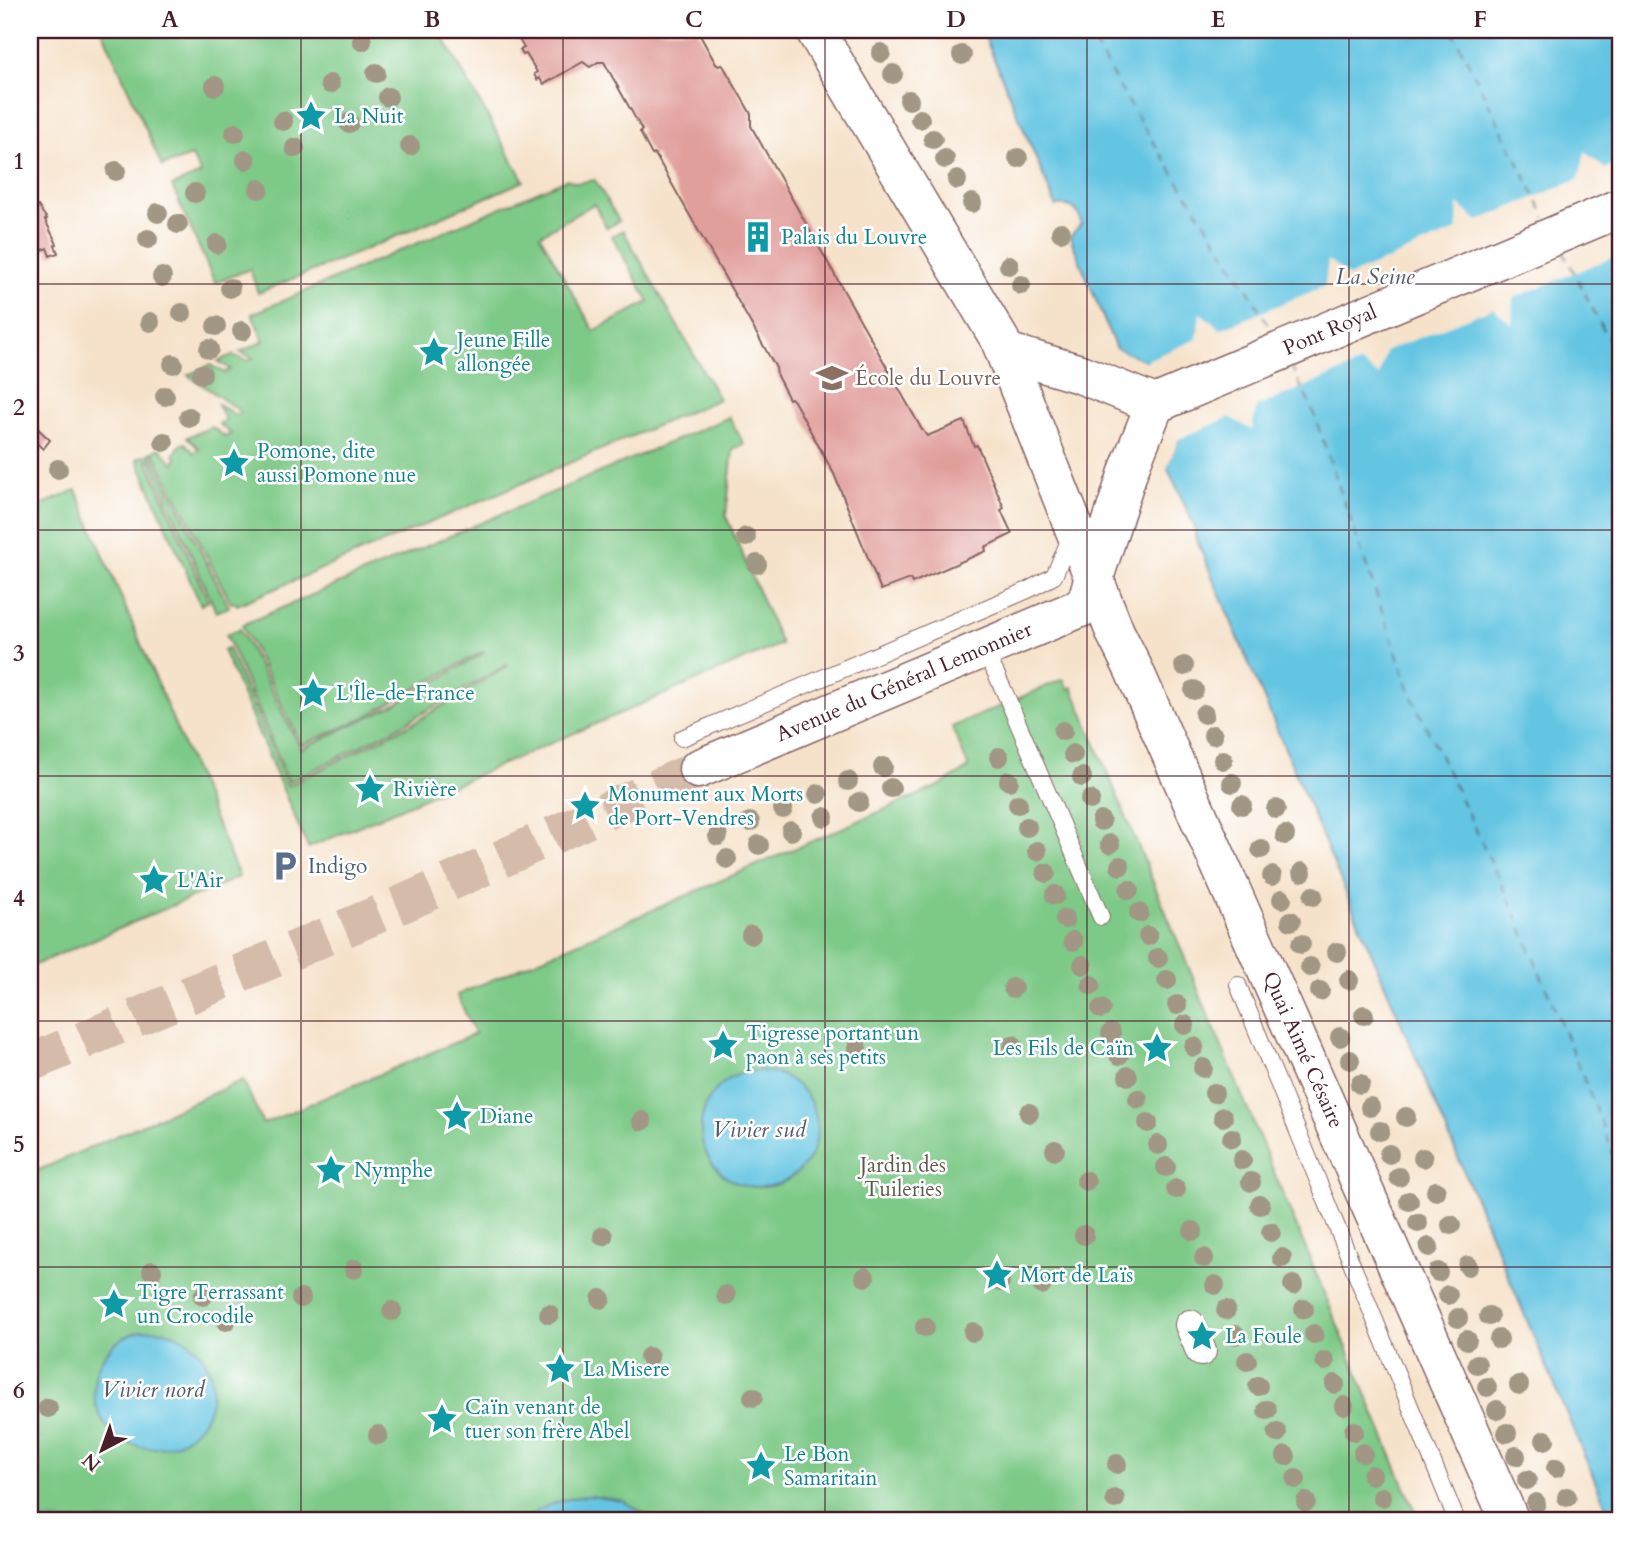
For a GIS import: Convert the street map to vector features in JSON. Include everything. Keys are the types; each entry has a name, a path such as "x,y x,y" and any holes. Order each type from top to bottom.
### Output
{"main road":[{"name":"Quai Aimé Césaire","path":"815,30 1006,352 1115,632 1510,1521"},
{"name":"Pont Royal","path":"1155,404 1620,208"},
{"path":"1006,352 1100,382 1155,404 1132,463 1094,580"},
{"name":"Avenue du Général Lemonnier","path":"690,754 885,690 985,650 1085,606 1094,580"}],"lane":[{"path":"690,754 1054,576 1074,528"},
{"path":"985,650 1101,917"},
{"name":"Quai Aimé Césaire","path":"1238,985 1457,1521"}],"green space":[{"path":"102,30 439,30 524,181 258,293 250,269 215,283 172,186 201,174 192,156 162,166"},
{"path":"567,179 577,183 595,180 619,221 607,228 594,204 540,235 594,331 649,302 612,236 623,230 719,399 237,605 235,602 231,603 154,453 152,455 229,607 216,612 148,454 160,448 173,463 177,459 174,455 180,445 185,443 194,453 199,449 187,437 212,427 225,437 231,434 219,424 226,420 217,403 235,415 241,412 188,375 210,365 225,373 230,369 218,361 232,355 248,361 253,358 240,352 264,341 252,314"},
{"path":"729,417 744,444 733,449 726,516 781,644 308,848 223,650 228,648 288,786 415,722 508,664 393,730 289,782 226,634 240,629 301,749 396,704 484,653 361,719 302,745 242,625"},
{"path":"145,455 208,601 201,605 137,459"},
{"path":"76,490 239,877 30,967 30,510"},
{"name":"Jardin des Tuileries","path":"1063,679 1068,689 1072,687 1419,1521 30,1521 30,1174 243,1080 263,1124 475,1034 457,995 939,786 969,768 952,727"}],"water":[{"name":"La Seine","path":"982,30 1620,30 1620,1521 1612,1521 1195,536 1195,527 1167,467 1179,439 1145,361 1116,349 1070,237 1081,224 1078,214 1070,207 1056,206"},
{"name":"Vivier sud","path":"759,1071 781,1076 800,1088 812,1107 817,1129 812,1151 800,1170 781,1182 759,1187 737,1182 718,1170 706,1151 701,1129 706,1107 718,1088 737,1076"},
{"name":"Vivier nord","path":"153,1330 176,1334 195,1347 208,1366 212,1389 208,1412 195,1431 176,1444 153,1448 130,1444 111,1431 98,1412 94,1389 98,1366 111,1347 130,1334"},
{"path":"590,1496 623,1501 656,1521 524,1521 555,1503"}],"pier":[{"path":"1585,152 1605,169 1620,162 1620,258 1616,256 1513,298 1512,324 1493,308 1386,351 1379,376 1361,363 1256,407 1252,430 1230,417 1179,439 1166,471 1164,466 1175,439 1143,364 1114,352 1111,347 1145,361 1197,339 1200,313 1221,329 1325,286 1328,260 1349,276 1457,230 1458,204 1478,221 1579,179"}],"building":[{"name":"Palais du Louvre","path":"513,30 697,30 716,64 722,64 751,114 751,126 921,428 927,436 964,421 1004,508 1001,510 1012,534 985,547 986,551 912,583 910,579 881,590 834,474 794,401 789,399 777,376 776,368 655,154 652,155 640,132 642,130 604,62 590,67 583,62 544,84 539,78 537,80 534,74 537,72 526,54 523,55 520,50 524,48"},
{"path":"38,206 47,219 45,220 57,244 58,253 50,256 47,248 34,254 37,262 30,265 30,218 34,216 30,209"},
{"path":"34,425 50,440 43,449 30,437 30,429"}],"ferry route":[{"path":"1087,30 1273,333"},
{"path":"1452,30 1546,218"},
{"path":"1563,251 1620,362"},
{"path":"1291,366 1312,409 1412,697 1514,910 1620,1172"}],"tunnel":[{"path":"30,1063 409,901 698,769"}],"place":[{"name":"La Nuit","path":"311,116"},
{"name":"Palais du Louvre","path":"758,237"},
{"name":"Jeune Fille allongée","path":"434,352"},
{"name":"École du Louvre","path":"832,378"},
{"name":"Pomone, dite aussi Pomone nue","path":"234,463"},
{"name":"L'Île-de-France","path":"313,693"},
{"name":"Rivière","path":"370,789"},
{"name":"Monument aux Morts de Port-Vendres","path":"585,806"},
{"name":"Indigo","path":"285,866"},
{"name":"L'Air","path":"154,880"},
{"name":"Tigresse portant un paon à ses petits","path":"723,1045"},
{"name":"Les Fils de Caïn","path":"1157,1048"},
{"name":"Diane","path":"457,1116"},
{"name":"Nymphe","path":"331,1170"},
{"name":"Mort de Laïs","path":"997,1275"},
{"name":"Tigre Terrassant un Crocodile","path":"114,1304"},
{"name":"La Foule","path":"1202,1336"},
{"name":"La Misere","path":"560,1369"},
{"name":"Caïn venant de tuer son frère Abel","path":"442,1419"},
{"name":"Le Bon Samaritain","path":"761,1466"}]}
